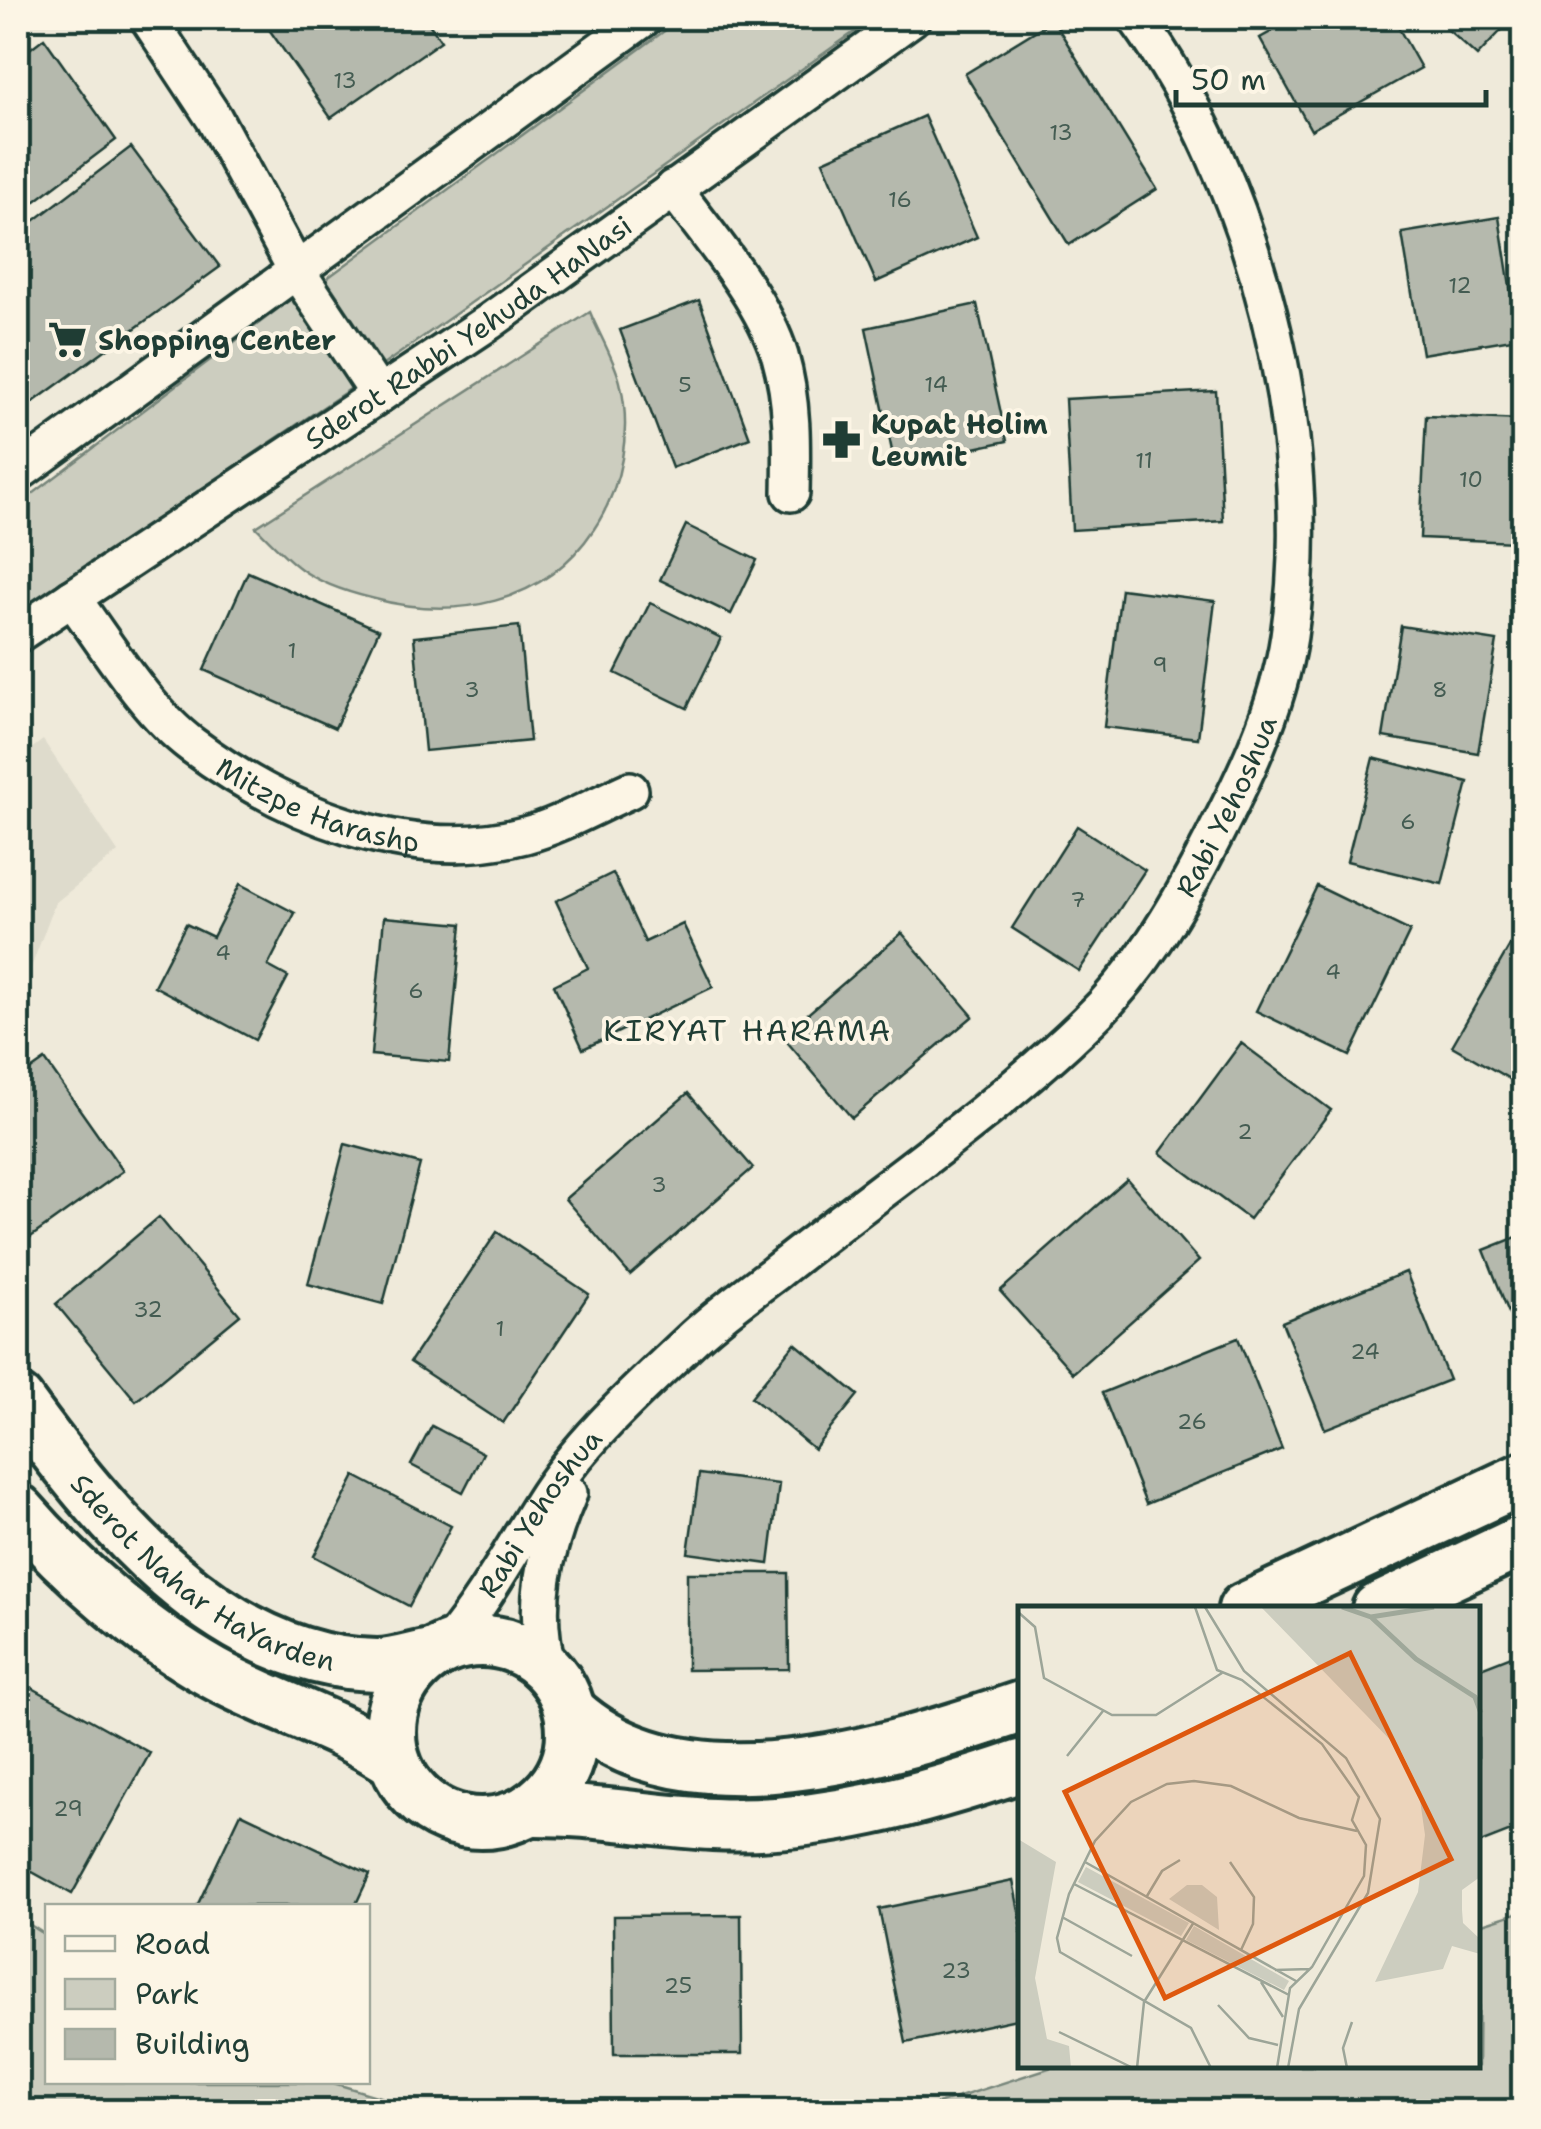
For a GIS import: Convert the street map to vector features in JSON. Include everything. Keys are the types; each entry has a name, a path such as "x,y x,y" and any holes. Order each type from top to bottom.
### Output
{"main road":[{"name":"Sderot Nahar HaYarden","path":"18,1400 98,1502 151,1558 194,1595 241,1625 286,1647 334,1662 381,1666 438,1650"},
{"path":"1250,1606 1524,1478"},
{"path":"18,1510 161,1640 213,1674 324,1722 394,1761"},
{"path":"1384,1606 1524,1540"},
{"path":"473,1640 500,1642 526,1651 548,1668 570,1712 572,1740 566,1767 551,1792 530,1810 504,1821 476,1824 450,1819 425,1806 406,1786 394,1761 388,1732 394,1702 408,1676 438,1650 473,1640"},
{"path":"570,1712 592,1731 644,1757 716,1768 802,1761 904,1744 1018,1708"},
{"path":"530,1810 572,1809 714,1824 768,1823 917,1798 1018,1767"}],"street":[{"path":"148,18 214,118 296,270 378,395"},
{"path":"18,473 644,18"},
{"name":"Sderot Rabbi Yehuda HaNasi","path":"18,634 489,322 912,18"},
{"name":"Rabi Yehoshua","path":"438,1650 481,1605 541,1504 573,1460 694,1337 883,1187 986,1113 1092,1018 1172,918 1263,728 1289,638 1296,520 1284,372 1258,272 1224,176 1136,18"},
{"path":"673,188 738,276 779,353 793,426 792,493"},
{"name":"Mitzpe Harashp","path":"72,598 139,687 190,744 263,788 348,830 436,845 526,836 630,790"},
{"name":"Rabi Yehoshua","path":"548,1668 538,1632 549,1540 570,1489 600,1440 644,1386"}],"shaded area":[{"path":"43,740 118,852 55,903 25,984 18,989 18,759"}],"green space":[{"path":"682,18 874,18 383,365 326,279"},
{"path":"291,299 353,387 18,612 18,505"},
{"path":"590,312 620,382 625,420 622,458 604,513 574,555 550,575 495,601 434,608 403,605 317,579 256,527"},
{"path":"1523,1911 1523,2111 916,2111 1046,2069 1481,2069 1481,1924"},
{"path":"18,1917 45,1935 45,2084 337,2084 426,2111 18,2111"}],"building":[{"path":"276,18 425,18 441,41 331,118 266,25"},
{"path":"1296,18 1393,18 1421,68 1311,130 1260,38"},
{"path":"1435,18 1513,18 1477,56"},
{"path":"1053,20 1157,189 1069,245 965,74"},
{"path":"44,38 116,140 18,214 18,58"},
{"path":"924,116 977,237 876,282 823,161"},
{"name":"Shopping Center","path":"131,147 220,267 18,413 18,233"},
{"path":"1499,217 1518,338 1422,354 1402,233"},
{"path":"699,300 750,438 672,468 620,330"},
{"path":"977,304 1007,441 895,465 866,328"},
{"path":"1216,391 1223,521 1072,530 1065,399"},
{"path":"1426,416 1522,420 1516,542 1420,538"},
{"path":"686,525 757,560 731,614 660,580"},
{"path":"248,572 379,630 335,728 204,670"},
{"path":"1121,589 1215,601 1198,738 1104,727"},
{"path":"650,603 721,638 687,708 615,673"},
{"path":"519,626 530,741 425,751 414,637"},
{"path":"1401,626 1497,641 1478,753 1383,737"},
{"path":"1373,758 1468,782 1442,884 1347,861"},
{"path":"1524,824 1524,896 1513,894"},
{"path":"1077,826 1145,870 1079,971 1012,928"},
{"path":"613,873 645,942 683,924 713,987 583,1049 554,985 588,968 556,901"},
{"path":"240,884 295,913 268,966 288,977 255,1040 154,986 186,924 213,937"},
{"path":"1317,886 1410,931 1350,1056 1256,1011"},
{"path":"384,917 462,924 449,1062 371,1055"},
{"path":"1524,921 1524,1066 1515,1082 1452,1046"},
{"path":"902,933 973,1016 852,1118 782,1036"},
{"path":"1241,1043 1331,1110 1249,1219 1160,1153"},
{"path":"45,1060 123,1171 18,1246 18,1079"},
{"path":"688,1093 753,1168 630,1275 565,1199"},
{"path":"345,1144 420,1164 383,1304 308,1284"},
{"path":"1127,1179 1199,1261 1073,1373 1000,1291"},
{"path":"159,1217 240,1315 136,1401 56,1304"},
{"path":"497,1232 589,1294 503,1423 410,1362"},
{"path":"1524,1234 1524,1351 1484,1250"},
{"path":"1406,1272 1449,1380 1325,1429 1282,1322"},
{"path":"1238,1338 1282,1449 1146,1504 1102,1393"},
{"path":"795,1343 858,1395 814,1449 751,1397"},
{"path":"432,1426 483,1453 463,1492 411,1465"},
{"path":"699,1474 779,1484 769,1564 688,1553"},
{"path":"355,1476 451,1526 409,1606 314,1556"},
{"path":"687,1573 788,1573 789,1669 687,1670"},
{"path":"1524,1651 1524,1826 1481,1843 1481,1668"},
{"path":"18,1680 150,1753 72,1894 18,1864"},
{"path":"241,1813 370,1874 356,1904 198,1904"},
{"path":"1013,1881 1018,1906 1018,2019 906,2043 879,1909"},
{"path":"741,1915 742,2054 614,2054 613,1916"}],"place":[{"name":"Shopping Center","path":"68,340"},
{"name":"Kupat Holim Leumit","path":"841,440"}],"district":[{"name":"KIRYAT HARAMA","path":"748,1031"}]}
